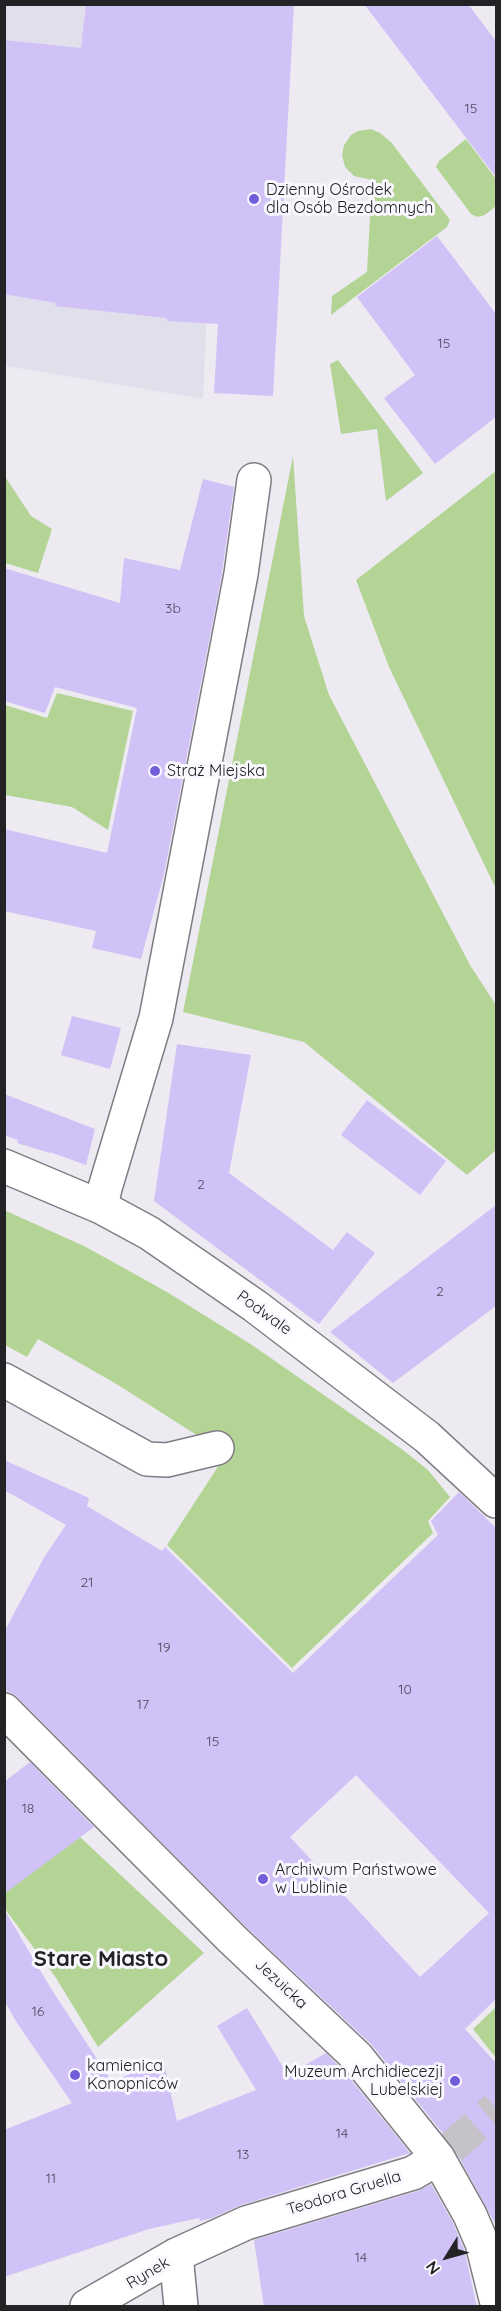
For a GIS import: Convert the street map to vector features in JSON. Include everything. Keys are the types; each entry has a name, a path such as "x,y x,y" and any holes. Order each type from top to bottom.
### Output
{"street":[{"path":"101,1207 156,1018 241,574 254,480"},
{"name":"Podwale","path":"4,1166 101,1207 149,1233 255,1306 427,1437 496,1501"},
{"path":"4,1380 147,1459 167,1460 217,1448"},
{"name":"Jezuicka","path":"4,1710 224,1930 357,2057 438,2158 470,2215 482,2243 496,2299"},
{"name":"Teodora Gruella","path":"246,2223 413,2172 438,2158"},
{"name":"Rynek","path":"87,2307 176,2255 246,2223"},
{"name":"Rynek","path":"176,2255 181,2307"}],"shaded area":[{"path":"4,5 220,5 203,399 5,366"}],"green space":[{"path":"371,129 391,142 450,220 447,227 331,315 332,296 367,272 372,180 354,176 345,167 342,155 344,145 351,135 358,131"},
{"path":"466,139 496,179 496,206 485,215 477,217 471,214 436,167 439,161"},
{"path":"338,360 423,473 386,501 377,429 341,434 330,364"},
{"path":"293,456 304,616 329,695 470,965 496,1005 496,1150 467,1175 304,1042 183,1012"},
{"path":"496,471 496,889 389,667 356,580"},
{"path":"4,475 31,516 52,529 38,573 5,563"},
{"path":"57,693 133,711 108,830 72,807 5,795 5,705 47,718"},
{"path":"4,1210 86,1247 167,1292 252,1345 403,1450 428,1470 450,1497 428,1521 433,1533 292,1668 167,1545 219,1465 217,1448 118,1385 38,1339 27,1357 5,1345"},
{"path":"80,1837 204,1953 98,2047 56,1978 5,1909 4,1893"},
{"path":"496,2007 496,2058 473,2029"}],"building":[{"path":"86,4 294,4 273,396 214,393 218,324 167,321 167,318 55,306 56,303 4,294 4,40 81,48"},
{"path":"364,4 468,4 496,41 496,177"},
{"path":"437,236 496,314 496,417 435,464 384,398 415,375 357,297"},
{"name":"Straż Miejska","path":"203,479 234,487 221,579 164,874 141,959 92,948 96,931 4,911 4,829 107,853 137,708 55,687 45,713 4,701 4,568 120,603 124,558 180,570"},
{"path":"72,1016 121,1028 110,1069 61,1055"},
{"path":"177,1044 251,1055 229,1173 333,1250 347,1232 375,1253 319,1324 154,1201"},
{"path":"4,1094 95,1129 86,1165 17,1143 18,1140 4,1135"},
{"path":"367,1100 446,1161 420,1195 341,1135"},
{"path":"496,1205 496,1306 393,1383 330,1332"},
{"path":"4,1460 89,1498 87,1506 162,1551 165,1547 293,1673 438,1535 431,1521 459,1492 496,1528 496,1999 465,2029 496,2063 496,2225 453,2146 372,2045 245,1926 17,1697 4,1689 4,1632 45,1556 66,1525 4,1490","holes":["356,1775 489,1913 420,1977 290,1837"]},
{"path":"30,1762 94,1827 4,1894 4,1782"},
{"path":"4,1909 50,1987 112,2082 163,2059 177,2121 256,2090 217,2026 247,2008 288,2075 326,2053 343,2070 410,2153 241,2205 212,2218 200,2221 199,2218 149,2229 4,2277 4,2130 72,2103 17,2023 4,2000"},
{"path":"431,2184 453,2223 464,2249 477,2307 264,2307 254,2240 418,2191"}],"tunnel":[{"path":"451,2148 496,2108"}],"place":[{"name":"Dzienny Ośrodek dla Osób Bezdomnych","path":"254,199"},
{"name":"Straż Miejska","path":"155,771"},
{"name":"Archiwum Państwowe w Lublinie","path":"263,1879"},
{"name":"kamienica Konopniców","path":"75,2075"},
{"name":"Muzeum Archidiecezji Lubelskiej","path":"455,2081"}],"district":[{"name":"Stare Miasto","path":"101,1959"}]}
